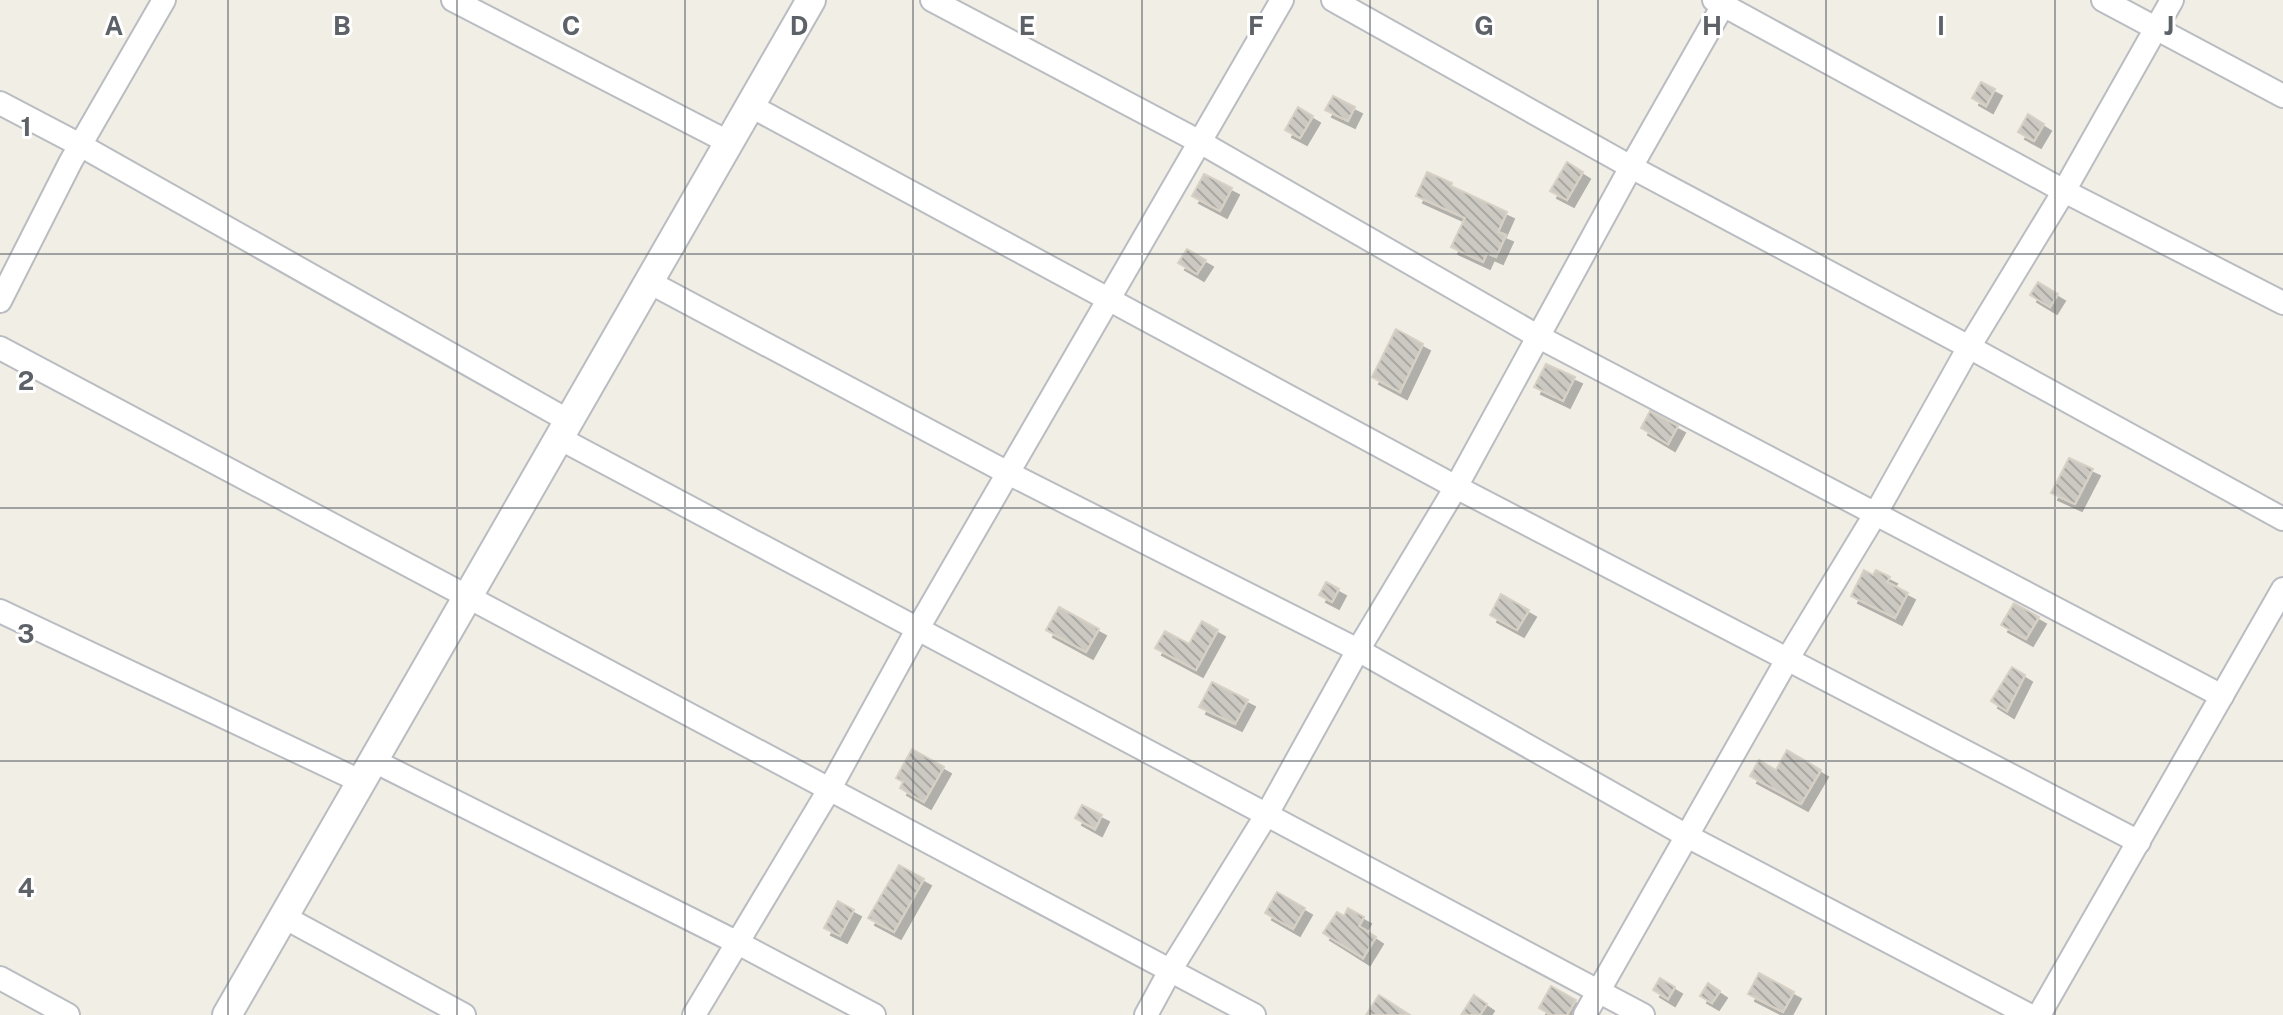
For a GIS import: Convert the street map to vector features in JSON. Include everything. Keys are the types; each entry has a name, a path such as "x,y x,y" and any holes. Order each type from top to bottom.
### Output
{"street":[{"path":"0,301 80,145 164,0"},
{"path":"453,0 728,142"},
{"path":"227,1015 811,0"},
{"path":"932,0 1200,142 1539,337 2222,696"},
{"path":"694,1015 829,790 917,630 1282,0"},
{"path":"1333,0 1631,167 2283,519"},
{"path":"2103,0 2283,96"},
{"path":"1585,1015 1788,658 1876,513 1969,347 2064,191 2172,0"},
{"path":"1146,1015 1267,814 1358,650 1456,487 1721,2 2064,191 2283,303"},
{"path":"0,103 80,145 564,429 917,630 1643,1015"},
{"path":"749,105 1456,487 2139,842"},
{"path":"649,282 1008,473 1358,650 1687,836 2029,1015"},
{"path":"0,348 1254,1015"},
{"path":"2039,1015 2283,589"},
{"path":"0,611 368,771 736,942 874,1015"},
{"path":"284,917 464,1015"},
{"path":"0,978 68,1015"}],"building":[{"path":"1981,82 1995,89 1986,106 1972,98"},
{"path":"1333,96 1355,107 1348,121 1325,110"},
{"path":"1298,107 1313,116 1300,138 1285,130"},
{"path":"2028,114 2044,124 2034,141 2018,132"},
{"path":"1567,162 1583,172 1567,200 1550,191"},
{"path":"1427,172 1507,212 1498,232 1506,235 1496,257 1487,253 1483,262 1451,247 1465,218 1416,196"},
{"path":"1204,174 1232,188 1220,211 1192,196"},
{"path":"1187,249 1206,260 1197,274 1178,263"},
{"path":"2038,282 2058,294 2050,307 2030,295"},
{"path":"1396,329 1423,344 1400,392 1372,377"},
{"path":"1546,364 1575,377 1563,401 1534,387"},
{"path":"1650,411 1678,426 1668,444 1641,428"},
{"path":"2069,458 2093,469 2075,504 2051,493"},
{"path":"1864,570 1873,575 1876,570 1890,577 1887,582 1908,593 1895,618 1851,596"},
{"path":"1326,582 1339,589 1332,602 1319,595"},
{"path":"1501,594 1529,610 1517,630 1490,615"},
{"path":"2014,603 2039,617 2026,639 2001,625"},
{"path":"1059,607 1099,629 1086,652 1046,630"},
{"path":"1202,621 1218,630 1196,670 1155,648 1165,631 1189,644"},
{"path":"2012,667 2025,675 2007,711 1991,701"},
{"path":"1212,682 1248,700 1235,724 1199,707"},
{"path":"912,749 944,767 924,802 900,788 903,782 896,778"},
{"path":"1787,750 1821,770 1801,804 1750,776 1759,760 1776,770"},
{"path":"1082,805 1102,815 1095,829 1075,818"},
{"path":"899,865 924,879 894,932 868,918"},
{"path":"1277,892 1305,908 1293,929 1265,913"},
{"path":"838,901 854,910 840,936 824,928"},
{"path":"1348,908 1364,917 1359,926 1376,937 1363,958 1323,933 1337,912 1344,916"},
{"path":"1759,973 1794,992 1783,1012 1748,994"},
{"path":"1660,978 1675,987 1668,999 1653,990"},
{"path":"1708,983 1720,991 1712,1003 1700,996"},
{"path":"1551,986 1576,1000 1567,1015 1551,1015 1539,1008"},
{"path":"1379,995 1410,1015 1366,1015"},
{"path":"1474,995 1487,1004 1480,1015 1461,1015"}]}
